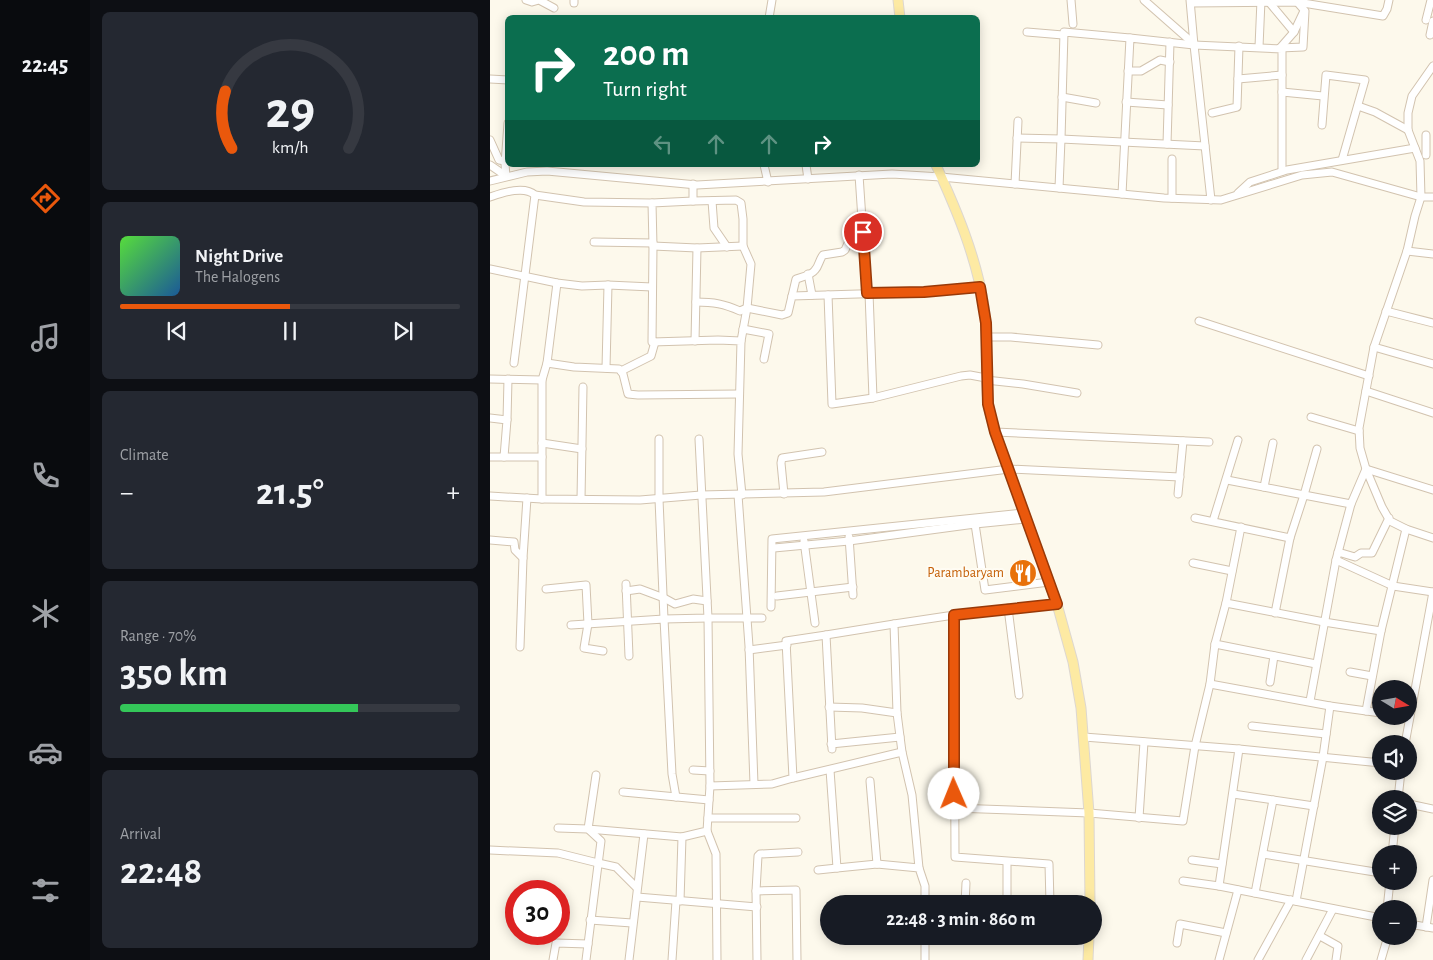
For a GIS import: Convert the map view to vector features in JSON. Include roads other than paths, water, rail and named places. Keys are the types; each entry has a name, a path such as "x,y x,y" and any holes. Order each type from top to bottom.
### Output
{"main road":[{"path":"898,0 900,15"},
{"path":"937,167 967,236 984,305 988,404 995,432 1057,604 1073,662 1084,737 1089,814 1090,895"},
{"path":"1088,945 1088,960"}],"street":[{"path":"526,0 532,2 539,0 554,8"},
{"path":"770,15 772,0"},
{"path":"1071,0 1073,24"},
{"path":"1144,0 1194,45"},
{"path":"1211,200 1190,2 1297,1 1383,16 1389,0"},
{"path":"1430,35 1431,0"},
{"path":"1264,1 1294,32"},
{"path":"1259,47 1264,1"},
{"path":"1059,188 1064,32 1194,45 1303,47 1305,11 1297,1"},
{"path":"1280,48 1294,32 1305,11"},
{"path":"1027,32 1064,35"},
{"path":"1122,194 1130,38"},
{"path":"1167,144 1170,42"},
{"path":"1212,113 1237,107 1239,46"},
{"path":"1280,48 1282,48 1282,171"},
{"path":"1128,71 1141,71 1160,60 1170,62"},
{"path":"1433,66 1412,96 1408,113 1408,130 1420,162 1422,197 1415,216 1407,251 1374,347 1359,431 1360,448 1366,469 1390,521 1406,529 1433,538"},
{"path":"1238,79 1282,75"},
{"path":"1322,125 1326,75 1365,80 1342,160"},
{"path":"490,79 505,80"},
{"path":"1282,92 1323,96"},
{"path":"1062,98 1096,103"},
{"path":"1126,102 1168,105"},
{"path":"1358,106 1375,112 1408,130"},
{"path":"1015,184 1018,121"},
{"path":"1236,195 1250,182 1282,171 1342,160 1416,151 1429,156 1426,135"},
{"path":"1017,138 1205,146"},
{"path":"490,140 499,160 505,161"},
{"path":"1172,159 1172,198"},
{"path":"490,165 506,176"},
{"path":"505,167 506,176"},
{"path":"764,167 768,182"},
{"path":"806,167 808,179"},
{"path":"490,181 544,168 693,184 768,182 892,174 1172,198 1220,200 1302,175 1332,172 1422,197 1433,197"},
{"path":"859,175 868,293 873,398"},
{"path":"692,201 693,184"},
{"path":"490,197 509,191 525,191 532,192 535,195 584,202 652,203 736,200 740,203 743,219 743,246 750,264 747,308 741,341 738,454 754,784"},
{"path":"514,363 535,195"},
{"path":"712,200 714,228 727,247"},
{"path":"652,203 652,342 741,341"},
{"path":"696,302 724,304 740,311 747,308 782,315 788,314 796,279 816,270 819,260 823,255 845,250 850,239 863,232"},
{"path":"594,242 697,248 743,246"},
{"path":"695,341 697,248"},
{"path":"1407,251 1433,254"},
{"path":"490,269 557,283 582,286 652,287"},
{"path":"808,274 812,295"},
{"path":"542,499 542,380 547,363 557,283"},
{"path":"606,368 608,285"},
{"path":"792,296 924,292 980,287"},
{"path":"828,295 832,404 873,398 970,375 1077,393"},
{"path":"1386,311 1433,323"},
{"path":"1199,321 1369,376"},
{"path":"743,329 770,334 764,359"},
{"path":"986,337 1011,337 1098,345"},
{"path":"547,363 621,371 651,356 655,342"},
{"path":"1374,347 1433,364"},
{"path":"621,371 628,394 739,394"},
{"path":"490,379 542,380"},
{"path":"504,457 508,379"},
{"path":"581,500 583,387"},
{"path":"1366,391 1433,412"},
{"path":"1311,417 1359,431"},
{"path":"490,418 506,420"},
{"path":"995,432 1209,442"},
{"path":"659,439 664,619 672,774 676,797"},
{"path":"699,439 708,618 710,786 707,831 716,854 717,960"},
{"path":"1213,521 1238,440"},
{"path":"1178,494 1183,441"},
{"path":"542,442 582,450"},
{"path":"1264,486 1273,444"},
{"path":"1275,613 1290,538 1317,449"},
{"path":"784,494 780,463 782,458 822,452"},
{"path":"490,456 542,457"},
{"path":"490,496 581,500 784,494 833,491 1009,469 1180,476"},
{"path":"1366,469 1433,490"},
{"path":"1310,701 1336,560 1351,504 1366,469"},
{"path":"1227,480 1351,504"},
{"path":"520,647 527,498"},
{"path":"774,548 849,541 1025,516"},
{"path":"771,607 772,539 1025,516"},
{"path":"1195,518 1241,526 1290,538"},
{"path":"1338,552 1355,557 1361,554 1372,554 1389,518"},
{"path":"975,524 985,590 1049,582"},
{"path":"954,808 1089,814 1183,821 1195,746 1210,684 1216,644 1241,526"},
{"path":"1366,711 1381,631 1406,529"},
{"path":"778,596 811,592 853,591 848,531"},
{"path":"804,536 815,623"},
{"path":"490,540 514,542 515,550 523,558"},
{"path":"1336,560 1393,586 1433,592 1415,680"},
{"path":"1193,563 1232,571"},
{"path":"546,589 586,585 588,624 584,648 603,651"},
{"path":"629,656 626,588 640,589 675,604 693,598 707,601"},
{"path":"1226,603 1381,631"},
{"path":"793,778 786,641 954,615 1057,604"},
{"path":"1008,608 1019,695"},
{"path":"954,615 955,857 1049,864 1050,895"},
{"path":"571,625 628,623 664,619 762,618"},
{"path":"894,624 897,713 902,752 912,795 925,895"},
{"path":"826,635 832,747 900,737"},
{"path":"1216,644 1316,664"},
{"path":"749,650 786,645"},
{"path":"1270,682 1274,656"},
{"path":"1350,672 1372,676"},
{"path":"1210,684 1372,712"},
{"path":"1258,960 1294,901 1314,806 1330,706"},
{"path":"829,707 862,708 897,713"},
{"path":"1252,726 1326,734"},
{"path":"1084,737 1372,762"},
{"path":"1139,818 1144,742"},
{"path":"1219,886 1239,749"},
{"path":"710,786 772,784 902,752"},
{"path":"693,770 710,770"},
{"path":"830,770 837,868"},
{"path":"588,829 596,775"},
{"path":"870,781 877,864"},
{"path":"623,792 709,800"},
{"path":"1233,794 1314,806"},
{"path":"1255,893 1273,800"},
{"path":"1417,806 1433,809"},
{"path":"708,818 796,818"},
{"path":"558,828 682,837 707,831"},
{"path":"586,960 601,841 588,829"},
{"path":"629,960 632,923 637,897 636,888 644,834"},
{"path":"672,960 682,837"},
{"path":"490,850 558,852 616,867 636,888"},
{"path":"757,960 757,860 760,854 798,852"},
{"path":"1263,854 1372,871"},
{"path":"1192,860 1222,864"},
{"path":"1007,862 1007,895"},
{"path":"818,870 877,864 920,868"},
{"path":"1183,881 1219,886 1372,916"},
{"path":"1417,926 1430,928 1433,882"},
{"path":"965,895 966,883"},
{"path":"756,891 796,890 797,960"},
{"path":"1219,960 1238,890"},
{"path":"637,897 756,907"},
{"path":"1306,960 1333,909"},
{"path":"590,920 632,923"},
{"path":"1177,943 1180,924 1226,934"},
{"path":"1320,936 1338,946 1336,960"},
{"path":"553,960 556,943 588,944"},
{"path":"925,945 925,960"},
{"path":"1381,960 1385,945"}],"place":[{"name":"Parambaryam","path":"1023,573"}]}
